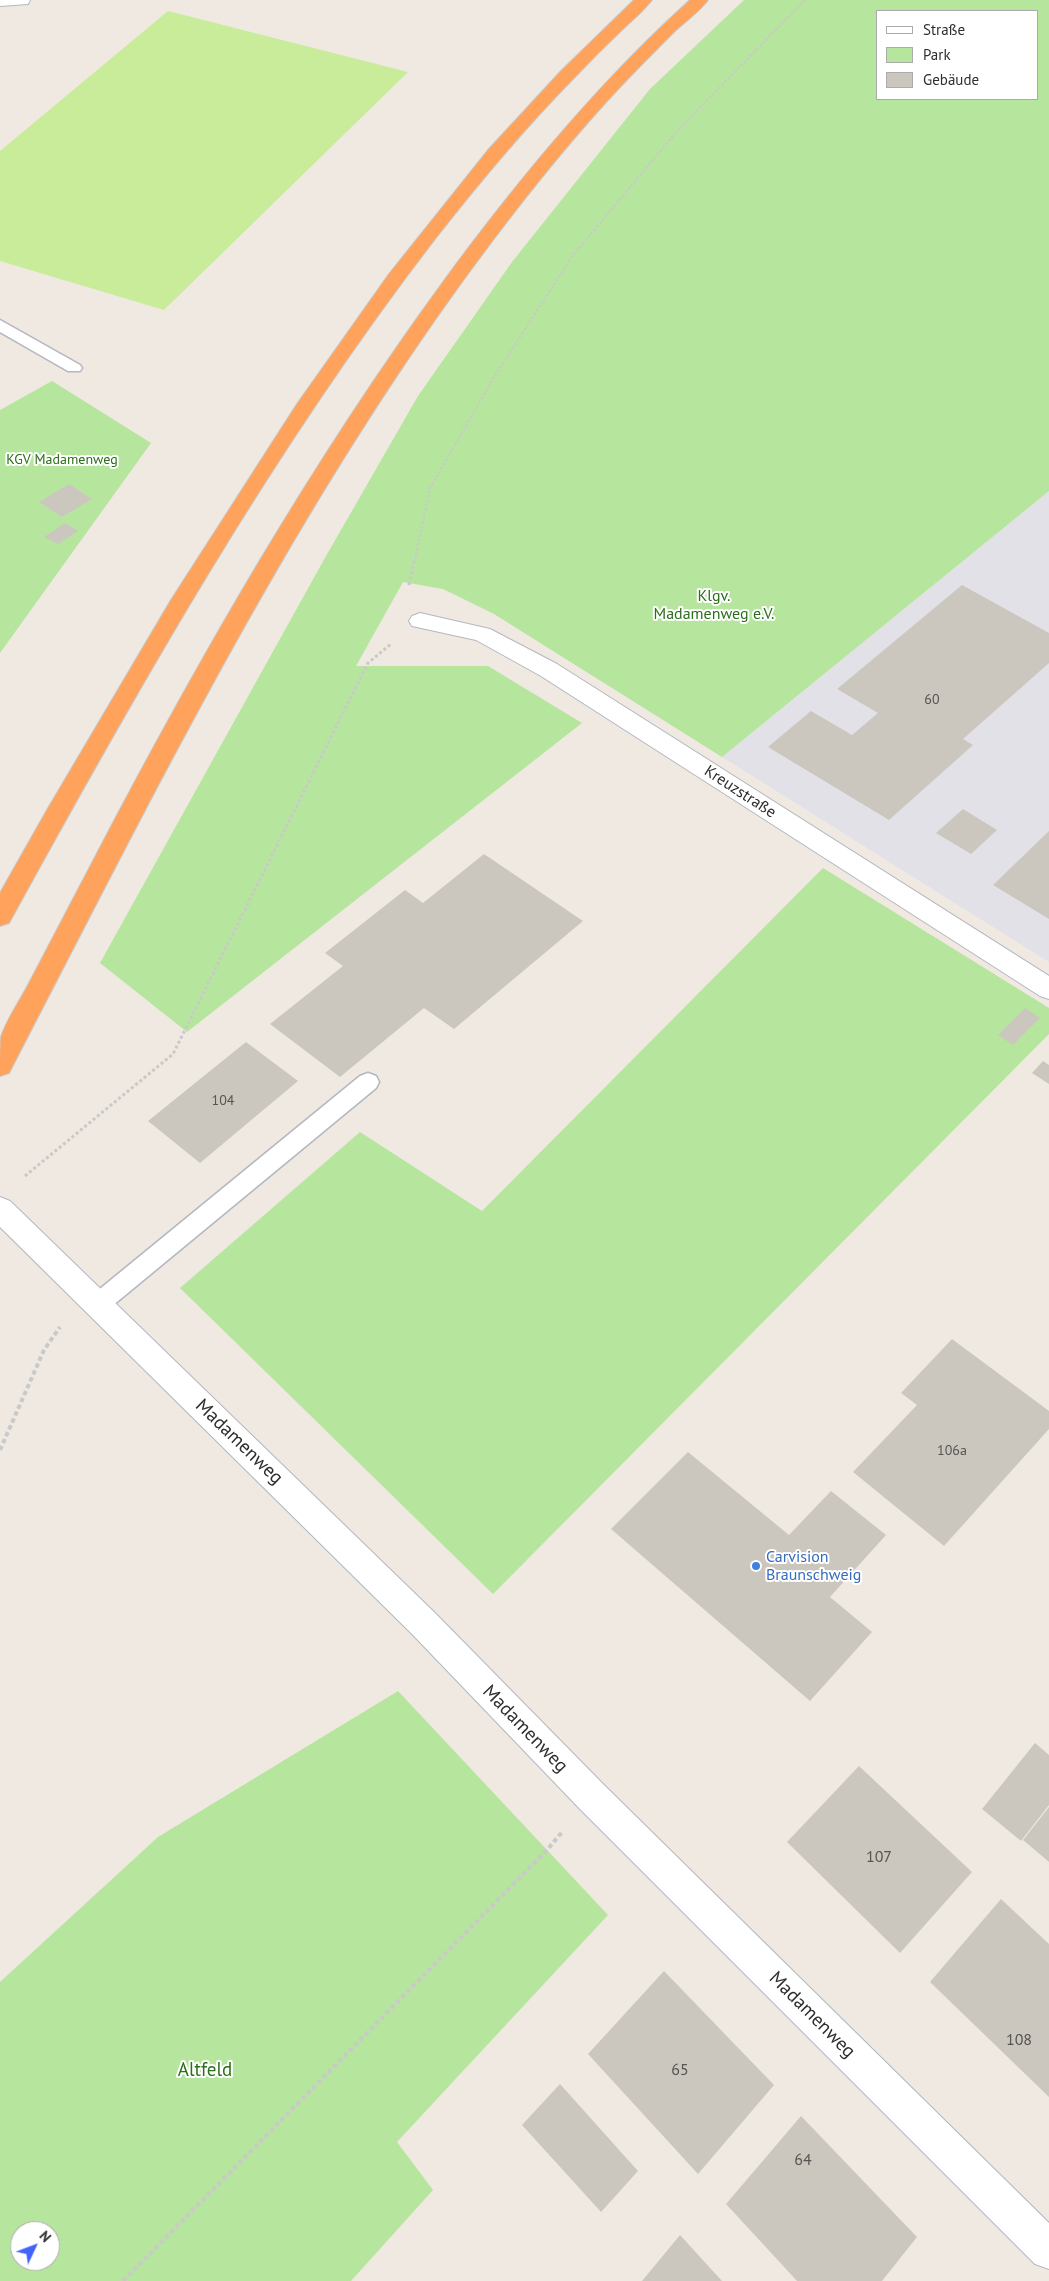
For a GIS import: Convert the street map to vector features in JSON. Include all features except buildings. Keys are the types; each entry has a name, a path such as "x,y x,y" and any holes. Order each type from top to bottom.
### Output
{"highway":[{"path":"0,916 40,843 182,598 300,413 380,299 494,154 578,63 644,0"},
{"path":"0,1065 157,762 258,580 342,442 439,299 533,176 620,76 700,0"}],"street":[{"path":"0,1 22,0"},
{"name":"Kreuzstraße","path":"420,621 482,634 549,670 1049,989"},
{"name":"Madamenweg","path":"0,1209 416,1616 591,1796 1049,2250"}],"lane":[{"path":"0,325 74,368"},
{"path":"91,1298 368,1082"}],"path":[{"path":"22,1179 173,1054 368,663 420,621 409,586 430,488 496,374 573,255 679,128 794,9 805,0"},
{"path":"0,1450 44,1350 91,1298"},
{"path":"123,2281 547,1850"}],"shaded area":[{"path":"1049,491 1049,962 722,757"}],"green space":[{"name":"Klgv. Madamenweg e.V.","path":"744,0 1049,0 1049,491 722,757 494,614 443,589 403,582 356,666 488,666 582,723 187,1032 100,963 326,556 418,396 512,262 650,89"},
{"path":"168,11 408,72 164,310 0,261 0,151"},
{"name":"KGV Madamenweg","path":"52,381 151,443 0,653 0,410"},
{"path":"823,868 1049,1008 1049,1034 493,1594 180,1288 360,1132 482,1211"},
{"name":"Altfeld","path":"398,1691 608,1915 397,2142 433,2190 351,2281 0,2281 0,1982 158,1837"}],"place":[{"name":"Carvision Braunschweig","path":"756,1566"}]}
